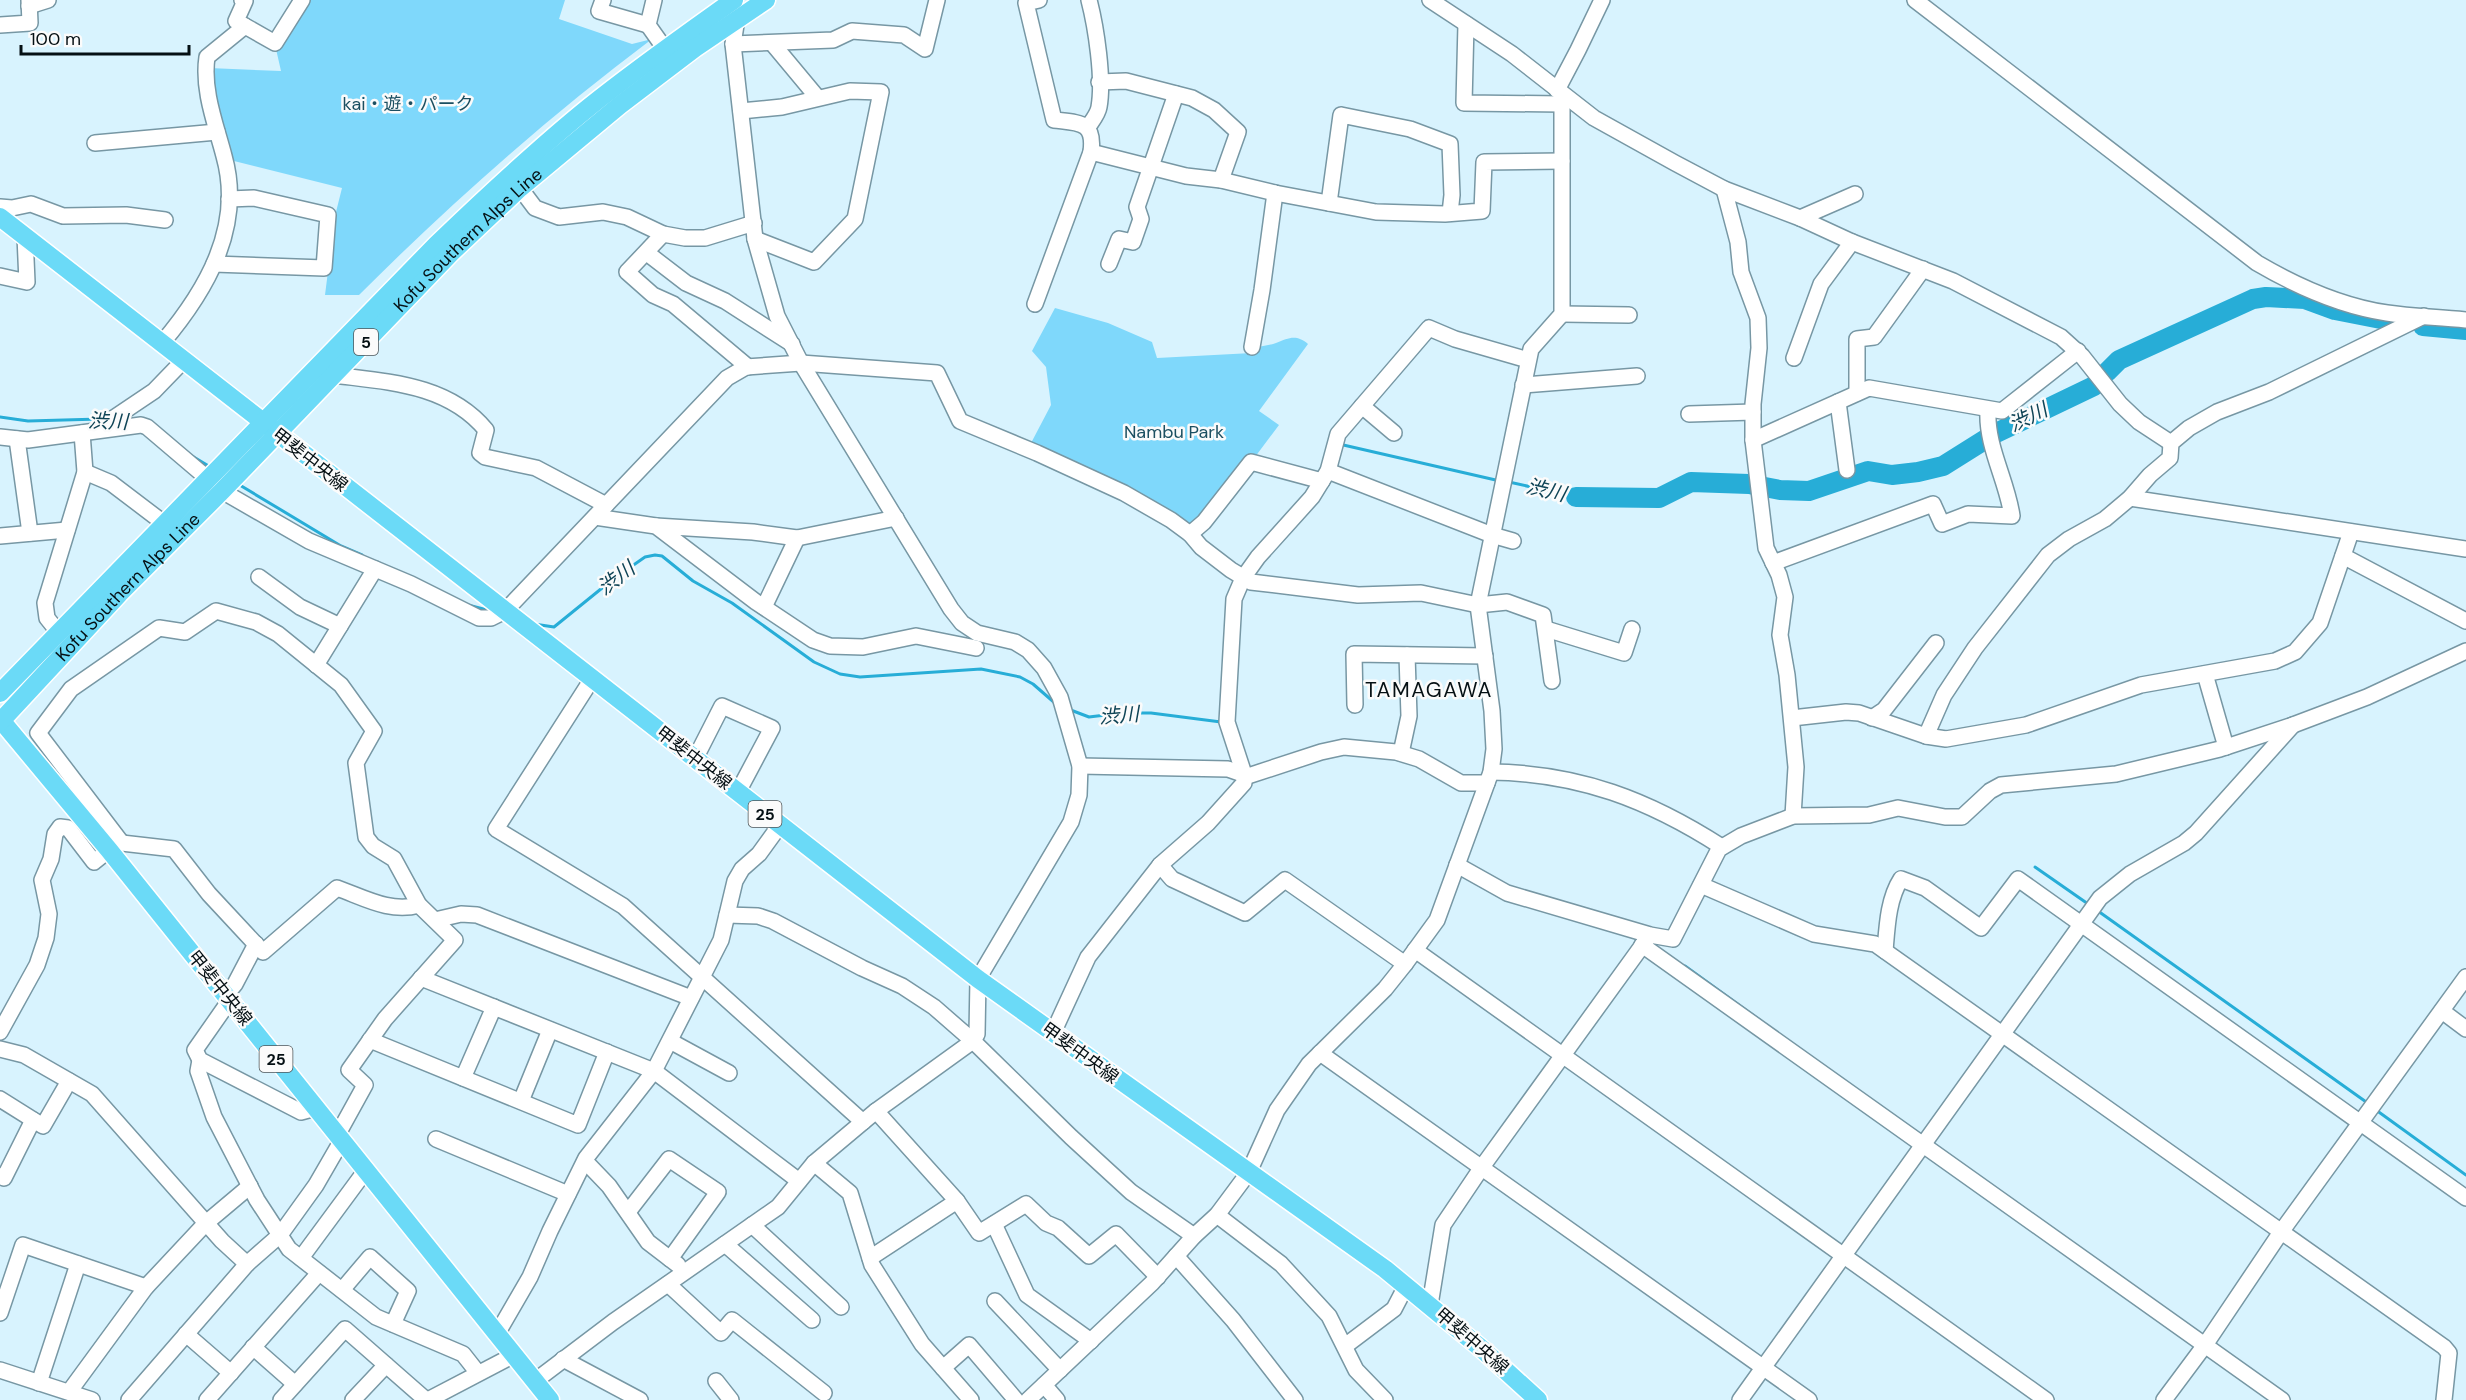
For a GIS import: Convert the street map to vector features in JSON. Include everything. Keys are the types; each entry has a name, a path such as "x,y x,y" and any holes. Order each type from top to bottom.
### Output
{"main road":[{"name":"Kofu Southern Alps Line","path":"0,720 119,594 222,491 269,428 436,245 507,178 587,109 734,0"},
{"name":"Kofu Southern Alps Line","path":"0,693 207,478 334,375 452,253 520,188 620,105 766,0"},
{"name":"甲斐中央線","path":"0,216 978,979 1406,1286 1482,1349 1538,1400"},
{"name":"甲斐中央線","path":"0,720 112,847 228,998 550,1400"}],"street":[{"path":"0,25 30,23 29,3 48,0"},
{"path":"242,0 245,1 236,21 275,43 302,0"},
{"path":"603,0 599,11 648,24 665,49"},
{"path":"648,24 654,0"},
{"path":"535,1381 778,1207 814,1163 876,1111 972,1041 977,1034 978,979 1071,822 1079,795 1080,766 1060,697 1044,668 1028,650 1015,642 977,633 962,623 951,609 801,363 777,316 755,239 753,223 733,44 740,0"},
{"path":"733,44 833,40 852,31 904,35 924,49 937,0"},
{"path":"1035,304 1091,152 1093,138 1088,127 1078,123 1054,120 1026,3 1039,0"},
{"path":"1088,127 1099,110 1097,29 1089,0"},
{"path":"1430,0 1512,54 1560,96 1594,118 1724,189 1953,281 2061,337 2078,351 2120,404 2139,422 2171,443"},
{"path":"1028,1400 1158,1277 1194,1236 1217,1215 1249,1172 1277,1110 1309,1064 1385,989 1437,920 1489,778 1494,749 1492,711 1478,605 1531,349 1562,314 1560,96 1602,0"},
{"path":"1919,1 2257,263 2286,280 2324,297 2387,313 2466,320"},
{"path":"1466,24 1464,103 1560,96"},
{"path":"162,344 188,310 214,264 229,222 225,159 208,87 207,57 245,26"},
{"path":"772,43 817,97"},
{"path":"1099,82 1126,81 1192,98 1214,110 1238,132 1221,180"},
{"path":"741,111 782,106 850,92 881,92 855,219 814,262 755,239"},
{"path":"1108,264 1119,238 1133,242 1141,219 1137,207 1176,94"},
{"path":"1329,203 1341,115 1410,129 1450,144 1452,195 1450,213"},
{"path":"95,143 218,132"},
{"path":"1091,152 1186,176 1221,180 1275,193 1376,212 1482,212 1484,162 1562,161"},
{"path":"520,188 534,208 559,217 603,212 627,217 663,234 685,238 705,238 753,223"},
{"path":"1724,189 1738,242 1741,272 1758,318 1759,348 1753,412 1753,440 1766,548 1785,597 1780,635 1792,718 1796,767 1793,816"},
{"path":"1252,347 1275,193"},
{"path":"1800,218 1855,194"},
{"path":"214,264 324,268 328,215 254,198 229,199"},
{"path":"0,207 12,208 31,204 63,216 126,215 165,220"},
{"path":"663,234 627,273 653,295 673,304 748,367"},
{"path":"0,276 27,282 25,236"},
{"path":"1794,358 1821,284 1852,242"},
{"path":"647,253 686,282 725,301 792,344"},
{"path":"1857,393 1857,339 1874,337 1923,270"},
{"path":"1562,314 1629,315"},
{"path":"1926,736 1944,695 1975,648 2048,555 2068,539 2105,519 2130,498 2150,475 2170,458 2171,443 2189,428 2217,412 2269,392 2424,316"},
{"path":"1053,1033 1088,957 1160,865 1215,815 1244,783 1244,774 1227,722 1234,599 1243,578 1258,557 1312,497 1325,476 1338,434 1429,328 1455,339 1528,360"},
{"path":"1753,440 1869,388 1988,411 2002,411 2078,351"},
{"path":"88,432 154,391 184,360"},
{"path":"222,491 309,541 479,618 491,618 505,611 727,378 748,367 801,363 937,373 960,421 1124,493 1171,520 1190,534 1200,547 1243,578 1265,584 1358,595 1421,593 1478,605 1508,602 1543,615 1552,681"},
{"path":"334,375 413,385 444,398 475,417 486,430 480,453 485,457 536,468 606,505"},
{"path":"1523,385 1637,376"},
{"path":"1838,402 1847,470"},
{"path":"1362,406 1394,433"},
{"path":"1773,562 1933,504 1942,524 1968,514 2012,516 2010,502 1989,435 1988,411"},
{"path":"1689,414 1753,412"},
{"path":"0,437 28,441 141,425 147,427 207,478"},
{"path":"59,633 47,618 45,603 85,472 88,432"},
{"path":"17,439 30,533"},
{"path":"1190,534 1204,522 1251,462 1325,476 1513,541"},
{"path":"85,472 111,483 165,524"},
{"path":"2130,498 2466,549"},
{"path":"595,517 656,526 753,532 797,538 896,519"},
{"path":"656,526 764,608 813,640 830,646 863,647 916,636 976,648"},
{"path":"0,536 67,530"},
{"path":"1792,718 1846,712 1859,713 1926,736 1946,739 2016,727 2141,686 2275,661 2295,652 2320,623 2351,532"},
{"path":"764,608 797,538"},
{"path":"2343,556 2466,621"},
{"path":"316,665 375,569"},
{"path":"259,577 300,607 340,626"},
{"path":"112,847 38,734 70,688 159,627 185,632 216,611 256,622 278,634 341,685 374,731 356,763 366,837 373,846 394,859 419,905 455,940 385,1019 349,1070 365,1085 316,1185 280,1235 247,1264 129,1400"},
{"path":"1546,629 1624,653 1632,629"},
{"path":"1872,718 1884,710 1936,643"},
{"path":"1646,940 1673,939 1719,849 1741,836 1793,816 1869,815 1898,808 1945,817 1962,817 1990,791 2001,785 2116,774 2226,747 2367,697 2466,651"},
{"path":"1355,705 1354,654 1485,656"},
{"path":"1401,753 1409,716 1407,655"},
{"path":"2205,674 2226,747"},
{"path":"592,679 496,829 622,906 702,975 863,1122"},
{"path":"695,759 722,706 772,728 738,792"},
{"path":"1740,1400 2100,898 2116,884 2184,843 2196,833 2293,725"},
{"path":"1080,766 1217,768 1244,774 1257,774 1321,752 1344,747 1401,753 1419,759 1461,783 1489,778 1557,777 1601,788 1632,798 1685,823 1722,847"},
{"path":"497,1334 531,1277 585,1161 654,1071 670,1041 721,940 735,881 742,869 759,854 780,825"},
{"path":"2,1026 37,965 46,938 49,914 42,880 60,827 68,828 94,862 112,847 174,849 210,894 263,952 337,888 390,907 403,909 419,905"},
{"path":"1160,865 1172,879 1245,913 1285,880 1405,964"},
{"path":"1457,865 1507,893 1646,940 1923,1145 2282,1400"},
{"path":"1885,951 1887,926 1896,887 1901,879 1926,888 1981,928 2018,879 2466,1198"},
{"path":"1701,885 1814,934 1875,944 2444,1347 2449,1353 2444,1400"},
{"path":"435,920 461,914 477,915 691,998"},
{"path":"727,915 758,916 773,921 862,968 902,986 934,1007 1131,1192 1194,1236"},
{"path":"1430,1305 1443,1225 1482,1167 1646,940"},
{"path":"256,944 228,998 195,1050 200,1060 301,1112 316,1108"},
{"path":"1415,950 2046,1400"},
{"path":"2164,1400 2466,977"},
{"path":"421,978 654,1071 799,1181"},
{"path":"463,1078 494,1007"},
{"path":"2442,1011 2466,1029"},
{"path":"520,1101 550,1030"},
{"path":"370,1040 578,1125 607,1052"},
{"path":"670,1041 729,1073"},
{"path":"0,1049 24,1055 92,1094 206,1223 247,1264"},
{"path":"1320,1053 1809,1400"},
{"path":"200,1060 198,1071 214,1117 250,1186 290,1249 376,1317 463,1354 478,1373"},
{"path":"0,1100 43,1126 69,1081"},
{"path":"876,1111 957,1201 979,1233 1026,1204 1046,1223 1058,1228 1089,1256 1116,1234 1158,1277"},
{"path":"0,1176 4,1178 33,1119"},
{"path":"436,1139 568,1194"},
{"path":"627,1212 669,1159 718,1192 670,1259"},
{"path":"585,1161 609,1186 648,1242 686,1271"},
{"path":"814,1163 850,1193 872,1265 922,1344 971,1400"},
{"path":"301,1258 366,1170"},
{"path":"69,1392 146,1287 206,1223 250,1186"},
{"path":"870,1258 957,1201"},
{"path":"1217,1215 1281,1264 1329,1316 1356,1370 1385,1400"},
{"path":"994,1224 1030,1298 1091,1341"},
{"path":"752,1226 841,1306"},
{"path":"725,1244 812,1320"},
{"path":"0,1313 7,1269 23,1245 146,1287"},
{"path":"1176,1256 1233,1320 1295,1400"},
{"path":"342,1290 370,1257 408,1291 393,1324"},
{"path":"39,1383 78,1264"},
{"path":"207,1400 319,1273"},
{"path":"668,1284 721,1333 732,1320 824,1393"},
{"path":"1345,1346 1394,1309 1406,1286"},
{"path":"1011,1317 1030,1298"},
{"path":"995,1300 1060,1370"},
{"path":"281,1400 345,1329 427,1400 514,1355"},
{"path":"186,1334 231,1373"},
{"path":"943,1368 969,1345 1016,1400"},
{"path":"253,1347 295,1384"},
{"path":"564,1359 640,1400"},
{"path":"353,1400 386,1365"},
{"path":"0,1370 92,1400"},
{"path":"716,1381 731,1400"},
{"path":"1044,1385 1057,1400"}],"green space":[{"name":"kai・遊・パーク","path":"305,0 565,0 559,19 632,44 652,39 575,99 501,162 359,295 325,295 335,216 342,188 230,160 209,68 281,71 276,49"},
{"name":"Nambu Park","path":"1055,308 1108,323 1152,342 1157,358 1252,353 1257,347 1292,338 1300,339 1308,344 1259,411 1279,425 1255,457 1193,524 1183,523 1030,445 1051,405 1046,367 1032,351"}],"waterway":[{"name":"渋川","path":"2107,372 2119,360 2253,299 2266,297 2305,299 2335,310 2396,322"},
{"name":"渋川","path":"2423,326 2466,330"},
{"name":"渋川","path":"1576,497 1659,498 1691,482 1749,484 1780,490 1809,491 1868,471 1892,475 1918,472 1943,466 1994,434 2094,386"},
{"name":"渋川","path":"0,417 28,421 100,419"},
{"name":"渋川","path":"1339,444 1500,481"},
{"name":"渋川","path":"192,456 212,468"},
{"name":"渋川","path":"1509,482 1576,497"},
{"name":"渋川","path":"238,484 341,546 362,555"},
{"name":"渋川","path":"534,624 554,627 612,580 645,557 662,556 693,581 732,603 814,662 840,674 860,677 981,669 1020,677 1033,684 1056,704"},
{"name":"渋川","path":"468,605 491,611"},
{"name":"渋川","path":"1068,709 1089,717 1122,713 1151,713 1221,722"},
{"path":"2035,867 2091,906"},
{"path":"2098,911 2369,1104"},
{"path":"1685,966 1761,1021"},
{"path":"2376,1110 2466,1175"}],"district":[{"name":"TAMAGAWA","path":"1429,690"}]}
